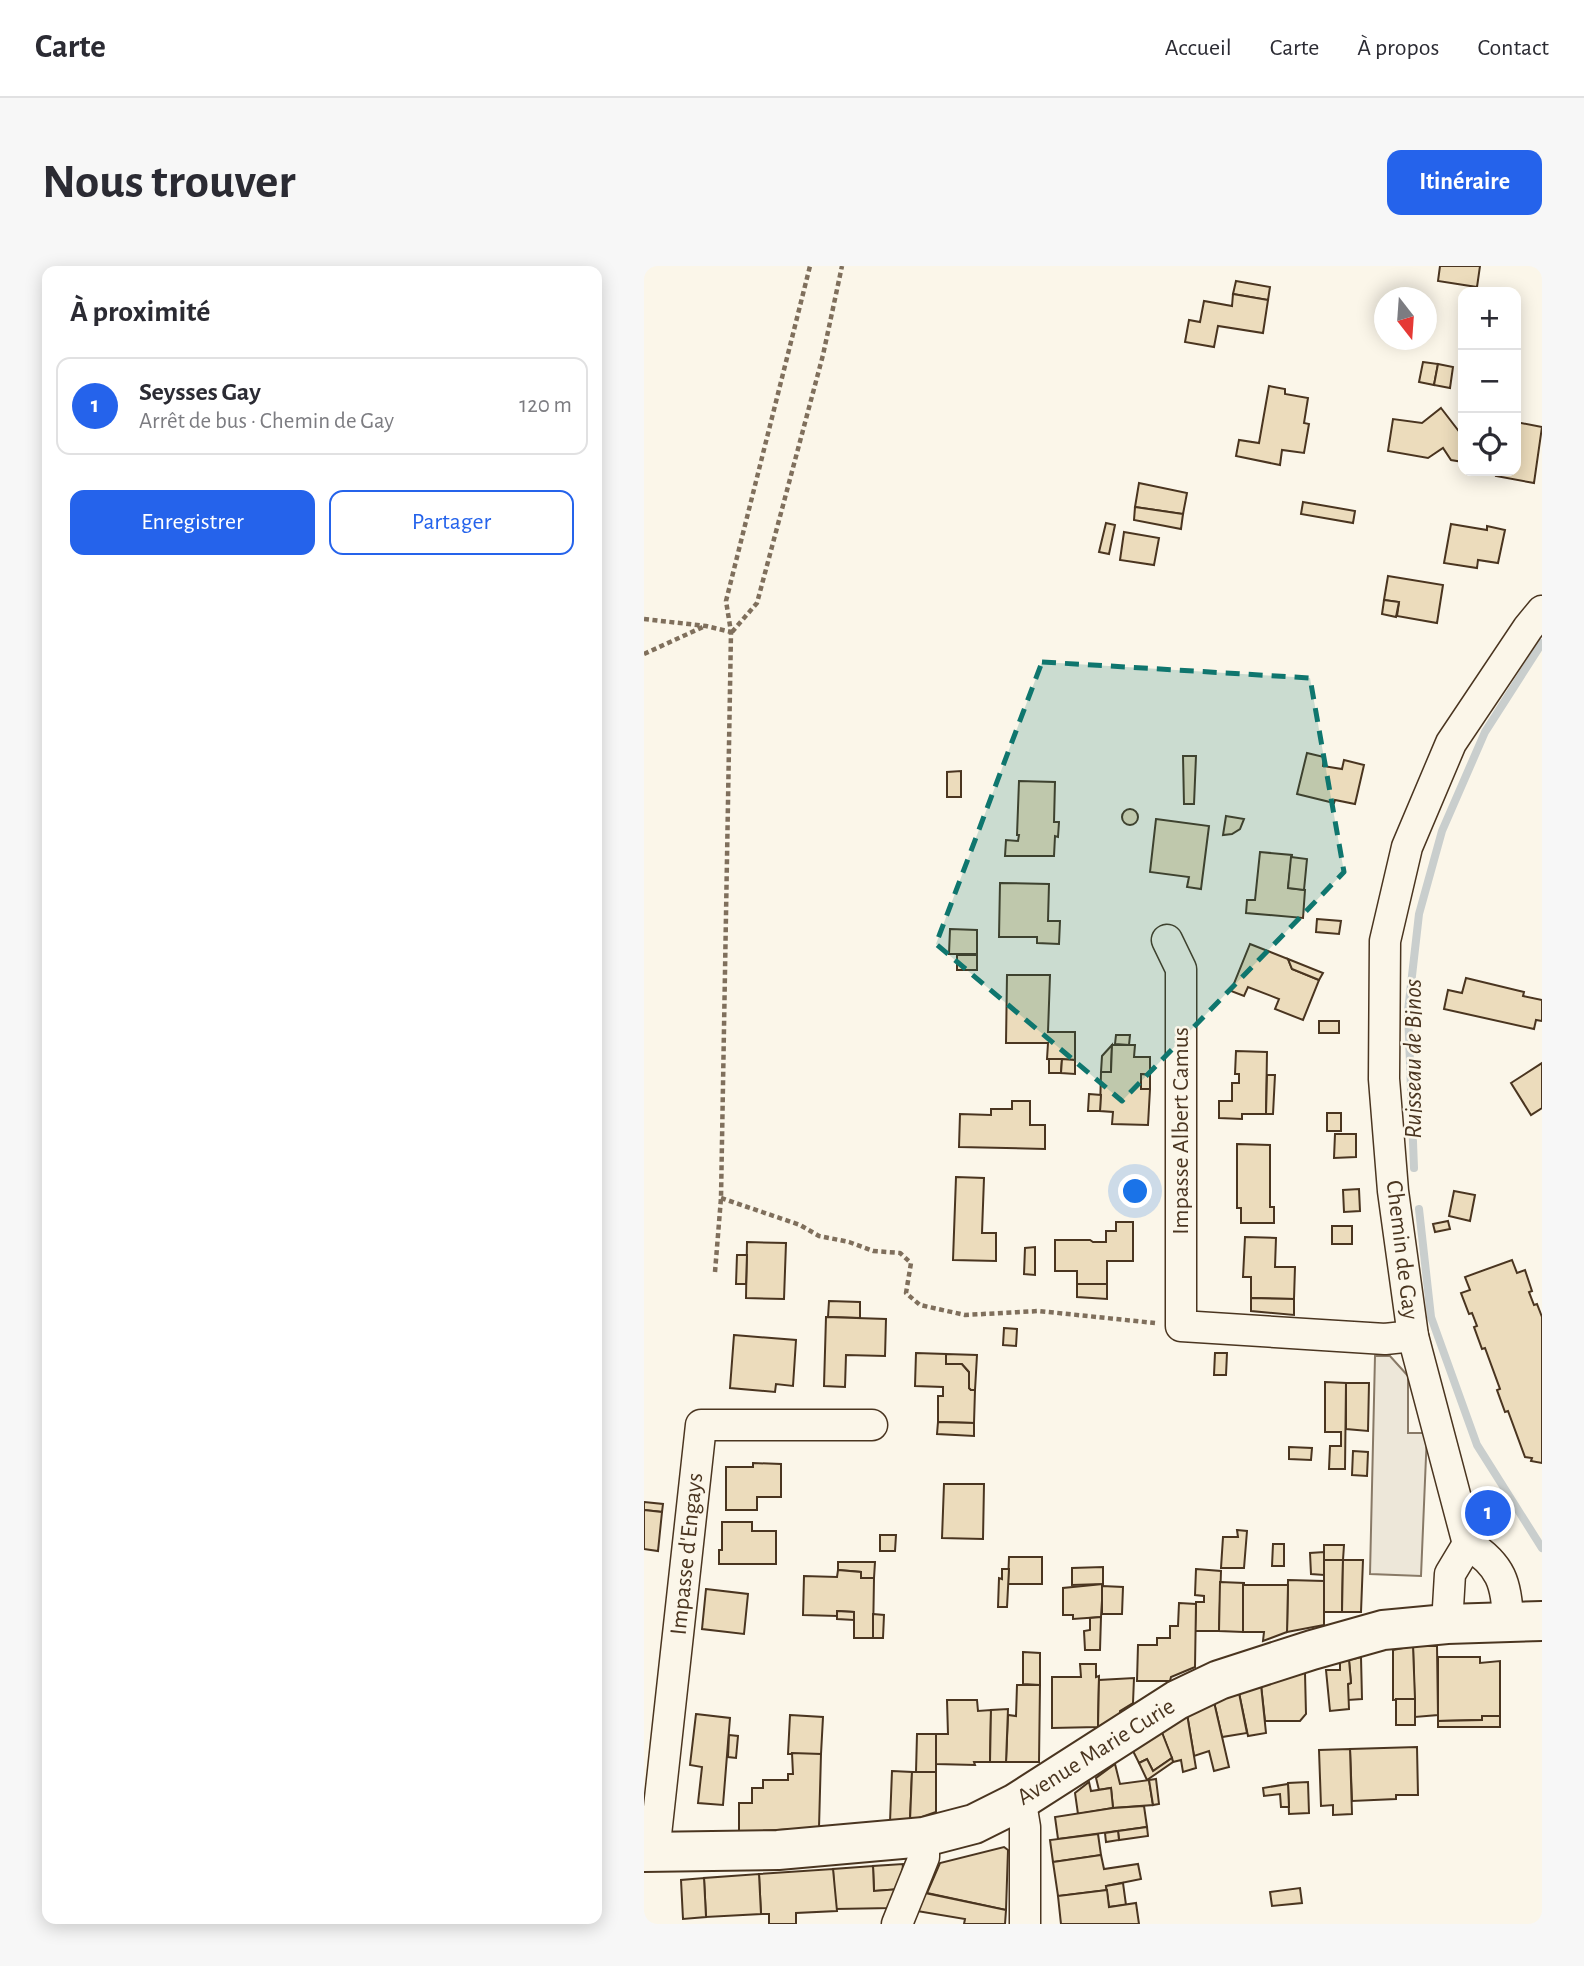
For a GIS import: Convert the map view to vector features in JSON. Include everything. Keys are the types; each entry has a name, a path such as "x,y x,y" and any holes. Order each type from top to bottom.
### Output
{"main road":[{"name":"Avenue Marie Curie","path":"649,1852 778,1850 924,1837 974,1824 1016,1803 1177,1700 1219,1680 1382,1630 1525,1621"}],"street":[{"name":"Chemin de Gay","path":"1468,1544 1413,1336 1393,1191 1384,1079 1385,941 1408,847 1451,743 1542,611"},
{"name":"Impasse Albert Camus","path":"1167,940 1181,969 1181,1326"},
{"path":"1181,1326 1385,1339 1413,1336"},
{"name":"Impasse d'Engays","path":"649,1852 701,1425 872,1425"},
{"path":"1447,1624 1450,1574 1468,1544 1484,1554 1497,1568 1508,1600 1525,1621"},
{"path":"1016,1803 1023,1815 1025,1827 1025,1924"},
{"path":"897,1924 924,1857 924,1837"}],"path":[{"path":"715,1272 722,1198 731,632 726,601 810,266"},
{"path":"731,632 757,603 823,355 842,266"},
{"path":"644,619 706,626 731,632"},
{"path":"644,654 706,626"},
{"path":"722,1198 800,1225 819,1236 849,1242 873,1251 900,1253 911,1262 906,1293 920,1305 965,1315 1039,1311 1181,1326"}],"highlighted area":[{"path":"1042,662 1310,678 1344,872 1122,1101 936,944"}],"shaded area":[{"path":"1375,1356 1390,1356 1408,1376 1408,1433 1427,1433 1421,1576 1370,1574"}],"building":[{"path":"1440,266 1480,266 1477,287 1438,281"},
{"path":"1236,281 1270,287 1268,300 1233,294"},
{"path":"1233,294 1268,300 1263,333 1218,326 1214,347 1185,342 1189,320 1200,322 1204,301 1232,306"},
{"path":"1423,362 1438,364 1434,385 1419,382"},
{"path":"1438,364 1453,367 1450,388 1434,385"},
{"path":"1269,386 1285,389 1285,394 1308,398 1304,423 1309,424 1304,453 1282,450 1280,465 1236,456 1239,440 1259,443"},
{"path":"1441,408 1458,430 1458,461 1451,460 1443,448 1428,458 1388,451 1393,419 1422,423"},
{"path":"1521,423 1542,427 1534,483 1496,476 1521,476"},
{"path":"1139,483 1187,493 1183,514 1135,507"},
{"path":"1303,502 1355,511 1353,523 1301,514"},
{"path":"1135,507 1183,514 1181,529 1134,520"},
{"path":"1106,523 1115,525 1109,554 1099,552"},
{"path":"1451,524 1505,530 1498,563 1478,560 1477,568 1444,563"},
{"path":"1124,532 1159,538 1154,565 1120,560"},
{"path":"1388,576 1443,585 1437,623 1397,616 1399,602 1384,600"},
{"path":"1384,600 1399,602 1396,617 1382,614"},
{"path":"1307,753 1324,757 1323,766 1342,769 1344,760 1364,765 1355,804 1335,800 1334,803 1297,794"},
{"path":"1183,756 1196,756 1194,804 1184,804"},
{"path":"961,771 961,797 947,797 947,772"},
{"path":"1019,781 1055,782 1054,822 1059,822 1054,856 1005,856 1006,840 1018,841"},
{"path":"1130,809 1136,811 1136,823 1130,825 1124,823 1122,817 1124,811"},
{"path":"1226,816 1244,819 1240,829 1223,835"},
{"path":"1156,819 1209,826 1201,889 1187,887 1189,877 1150,872"},
{"path":"1260,852 1292,855 1288,888 1305,890 1303,918 1246,913 1247,900 1255,900"},
{"path":"1291,857 1307,859 1304,890 1288,888"},
{"path":"1000,883 1049,884 1048,921 1060,921 1059,944 1037,943 1037,937 999,937"},
{"path":"1317,919 1341,921 1339,934 1316,932"},
{"path":"950,929 977,930 977,954 949,954"},
{"path":"1250,944 1288,959 1292,969 1319,980 1303,1020 1275,1009 1279,999 1248,987 1244,996 1231,991"},
{"path":"957,955 977,955 977,970 957,970"},
{"path":"1288,959 1323,973 1319,980 1292,969"},
{"path":"1007,975 1050,975 1048,1032 1075,1032 1075,1060 1047,1059 1048,1043 1006,1043"},
{"path":"1466,978 1524,992 1523,996 1542,1000 1542,1021 1536,1020 1534,1029 1444,1009 1448,990 1462,993"},
{"path":"1319,1021 1339,1021 1339,1033 1319,1033"},
{"path":"1116,1035 1130,1035 1129,1045 1115,1044"},
{"path":"1112,1045 1111,1072 1101,1072 1102,1056"},
{"path":"1112,1045 1135,1045 1134,1057 1150,1057 1150,1075 1141,1074 1141,1089 1150,1089 1148,1125 1112,1124 1113,1112 1100,1111 1101,1072 1111,1072"},
{"path":"1236,1051 1267,1052 1266,1114 1242,1114 1242,1119 1219,1118 1219,1101 1232,1101 1232,1083 1239,1083 1239,1074 1235,1074"},
{"path":"1049,1059 1062,1059 1061,1073 1049,1073"},
{"path":"1062,1059 1075,1060 1075,1074 1061,1073"},
{"path":"1542,1063 1542,1108 1531,1115 1511,1083"},
{"path":"1141,1074 1150,1075 1150,1089 1141,1089"},
{"path":"1267,1075 1275,1075 1273,1114 1266,1114"},
{"path":"1089,1094 1101,1095 1100,1111 1088,1111"},
{"path":"1012,1101 1030,1101 1030,1125 1045,1125 1045,1149 959,1147 960,1114 991,1115 991,1109 1012,1109"},
{"path":"1327,1113 1341,1113 1341,1131 1327,1131"},
{"path":"1335,1134 1356,1134 1356,1157 1334,1158"},
{"path":"1237,1144 1270,1145 1270,1207 1274,1207 1274,1223 1241,1223 1241,1208 1237,1208"},
{"path":"956,1177 984,1178 982,1233 996,1233 996,1261 953,1260"},
{"path":"1359,1189 1360,1211 1344,1212 1343,1190"},
{"path":"1454,1191 1475,1195 1470,1221 1449,1216"},
{"path":"1448,1221 1450,1229 1435,1232 1433,1224"},
{"path":"1116,1222 1133,1222 1133,1261 1107,1261 1107,1284 1077,1284 1077,1271 1055,1271 1055,1240 1106,1242 1106,1231 1116,1231"},
{"path":"1332,1226 1352,1226 1352,1244 1332,1244"},
{"path":"1245,1237 1276,1238 1275,1267 1295,1267 1294,1299 1251,1298 1251,1277 1243,1277"},
{"path":"747,1242 786,1243 784,1299 746,1298"},
{"path":"1035,1247 1035,1275 1024,1274 1025,1248"},
{"path":"737,1255 747,1255 746,1284 736,1284"},
{"path":"1512,1260 1517,1273 1525,1270 1532,1291 1529,1292 1542,1317 1542,1463 1525,1457 1508,1411 1505,1412 1497,1390 1500,1389 1474,1327 1477,1326 1472,1313 1469,1314 1461,1293 1470,1290 1465,1277"},
{"path":"1077,1284 1107,1284 1107,1299 1077,1297"},
{"path":"1251,1298 1294,1299 1294,1315 1251,1311"},
{"path":"829,1301 860,1302 860,1318 828,1317"},
{"path":"826,1317 886,1319 885,1356 846,1355 845,1387 824,1386"},
{"path":"1004,1328 1017,1329 1016,1346 1003,1345"},
{"path":"734,1335 796,1340 793,1386 776,1384 775,1392 730,1388"},
{"path":"916,1353 946,1354 946,1364 962,1364 969,1372 969,1388 975,1390 974,1423 938,1422 938,1396 943,1396 943,1387 915,1386"},
{"path":"1215,1353 1227,1353 1226,1375 1214,1375"},
{"path":"946,1354 977,1355 975,1390 969,1388 969,1372 962,1364 946,1364"},
{"path":"1325,1382 1346,1383 1345,1469 1329,1469 1330,1446 1341,1446 1341,1432 1325,1432"},
{"path":"1346,1383 1369,1383 1368,1431 1346,1429"},
{"path":"938,1422 974,1423 974,1436 937,1434"},
{"path":"1289,1447 1312,1448 1311,1460 1289,1459"},
{"path":"1353,1451 1368,1452 1367,1476 1352,1475"},
{"path":"753,1463 781,1464 781,1497 757,1497 757,1510 726,1510 726,1467 753,1467"},
{"path":"944,1484 984,1484 983,1539 942,1538"},
{"path":"644,1502 663,1504 662,1512 644,1510"},
{"path":"644,1510 662,1512 658,1551 644,1549"},
{"path":"722,1522 752,1522 752,1531 776,1531 776,1564 719,1564"},
{"path":"1237,1530 1247,1531 1244,1568 1221,1568 1223,1537 1238,1537"},
{"path":"880,1535 896,1535 895,1551 880,1551"},
{"path":"1273,1544 1284,1544 1284,1566 1272,1566"},
{"path":"1324,1545 1344,1545 1343,1560 1324,1560"},
{"path":"1324,1552 1324,1575 1311,1574 1310,1553"},
{"path":"1009,1557 1042,1557 1042,1584 1008,1584"},
{"path":"1324,1560 1343,1560 1342,1612 1324,1612"},
{"path":"1343,1560 1363,1560 1361,1612 1342,1612"},
{"path":"838,1562 875,1562 874,1578 861,1578 861,1572 838,1570"},
{"path":"1103,1567 1103,1584 1072,1585 1072,1568"},
{"path":"1002,1569 1009,1569 1007,1607 998,1607"},
{"path":"1196,1569 1221,1571 1219,1631 1195,1631 1196,1602 1204,1602 1204,1596 1195,1595"},
{"path":"838,1570 861,1572 861,1578 874,1578 873,1638 854,1638 854,1612 837,1611 837,1616 803,1615 804,1576 837,1577"},
{"path":"1288,1580 1324,1581 1324,1625 1287,1632"},
{"path":"1220,1582 1244,1583 1243,1632 1219,1631"},
{"path":"1103,1584 1101,1617 1073,1619 1073,1615 1063,1615 1063,1588"},
{"path":"1243,1585 1288,1585 1287,1632 1263,1641 1264,1632 1243,1632"},
{"path":"1102,1586 1123,1587 1122,1614 1102,1614"},
{"path":"706,1589 748,1594 744,1634 702,1629"},
{"path":"1179,1603 1196,1604 1195,1667 1171,1677 1170,1681 1137,1681 1138,1645 1157,1645 1157,1638 1170,1638 1170,1626 1178,1626"},
{"path":"837,1611 854,1612 854,1620 837,1619"},
{"path":"873,1614 884,1615 883,1638 873,1638"},
{"path":"1101,1617 1100,1650 1085,1650 1084,1631 1090,1630 1090,1618"},
{"path":"1413,1646 1437,1646 1438,1715 1415,1717"},
{"path":"1413,1646 1415,1699 1393,1700 1393,1650"},
{"path":"1023,1652 1040,1653 1040,1685 1023,1684"},
{"path":"1361,1657 1362,1699 1348,1700 1348,1684 1351,1683 1349,1660"},
{"path":"1438,1657 1480,1657 1480,1663 1500,1661 1500,1716 1482,1716 1482,1720 1438,1721"},
{"path":"1349,1660 1349,1709 1330,1711 1326,1670 1340,1670 1340,1662"},
{"path":"1080,1664 1096,1664 1096,1677 1099,1676 1098,1727 1052,1728 1052,1677 1081,1677"},
{"path":"1303,1672 1306,1714 1300,1721 1265,1721 1261,1685"},
{"path":"1134,1678 1133,1703 1098,1727 1099,1680"},
{"path":"1017,1685 1040,1685 1039,1762 1006,1762 1008,1715 1016,1716"},
{"path":"1261,1685 1266,1733 1248,1736 1239,1693"},
{"path":"1239,1693 1247,1733 1222,1737 1214,1702"},
{"path":"1396,1699 1415,1699 1415,1725 1396,1725"},
{"path":"947,1700 977,1700 978,1711 991,1710 990,1762 974,1762 975,1765 936,1764 936,1734 948,1734"},
{"path":"1214,1702 1229,1767 1214,1771 1209,1751 1194,1756 1187,1714"},
{"path":"1008,1709 1006,1762 990,1762 991,1710"},
{"path":"696,1714 730,1718 723,1805 698,1803 702,1767 690,1765"},
{"path":"1187,1714 1196,1768 1183,1772 1181,1760 1173,1762 1161,1730"},
{"path":"790,1715 823,1717 821,1754 788,1754"},
{"path":"1482,1716 1500,1716 1500,1727 1438,1727 1438,1721 1482,1720"},
{"path":"1161,1730 1172,1758 1153,1771 1147,1759 1139,1763 1133,1751"},
{"path":"917,1734 936,1734 936,1772 916,1772"},
{"path":"729,1735 738,1736 736,1758 728,1757"},
{"path":"1417,1747 1418,1795 1352,1801 1350,1749"},
{"path":"1350,1749 1352,1814 1333,1815 1333,1805 1321,1806 1319,1750"},
{"path":"792,1753 821,1754 819,1828 739,1832 739,1803 752,1803 752,1788 763,1788 763,1780 788,1780 788,1774 793,1774"},
{"path":"1172,1758 1173,1762 1147,1780 1139,1763 1147,1759 1153,1771"},
{"path":"1115,1764 1120,1784 1149,1780 1153,1805 1113,1808 1111,1788 1099,1790 1096,1778"},
{"path":"892,1771 912,1772 910,1821 890,1822"},
{"path":"912,1772 936,1772 936,1812 910,1821"},
{"path":"1156,1779 1159,1804 1153,1805 1149,1780"},
{"path":"1089,1782 1091,1791 1111,1788 1113,1808 1078,1814 1075,1793"},
{"path":"1308,1782 1309,1813 1289,1814 1288,1783"},
{"path":"1288,1784 1289,1807 1281,1807 1280,1794 1264,1796 1263,1788"},
{"path":"1144,1806 1147,1827 1058,1839 1055,1817"},
{"path":"1147,1827 1148,1836 1119,1840 1118,1831"},
{"path":"1118,1831 1119,1840 1106,1842 1105,1833"},
{"path":"1098,1834 1101,1855 1053,1862 1050,1840"},
{"path":"1004,1847 1008,1850 1006,1910 927,1893 940,1863"},
{"path":"1101,1855 1104,1869 1138,1864 1141,1879 1106,1886 1107,1890 1058,1896 1053,1862"},
{"path":"903,1864 901,1889 874,1891 873,1866"},
{"path":"873,1866 874,1891 900,1889 892,1908 835,1909 833,1869"},
{"path":"833,1869 837,1911 796,1913 796,1924 769,1924 769,1914 761,1914 759,1874"},
{"path":"759,1874 761,1914 706,1917 704,1878"},
{"path":"704,1878 706,1917 683,1919 681,1880"},
{"path":"1123,1883 1126,1905 1109,1907 1106,1886"},
{"path":"1300,1888 1302,1903 1272,1906 1270,1892"},
{"path":"1107,1890 1109,1907 1136,1903 1139,1924 1061,1924 1058,1896"},
{"path":"925,1893 1006,1910 1005,1924 964,1924 965,1919 917,1911"}],"waterway":[{"name":"Ruisseau de Binos","path":"1414,1168 1408,1011 1419,914 1442,831 1485,732 1542,643"},
{"name":"Ruisseau de Binos","path":"1419,1209 1431,1317 1477,1445 1542,1548"}],"place":[{"name":"Seysses Gay","path":"1488,1513"}]}
